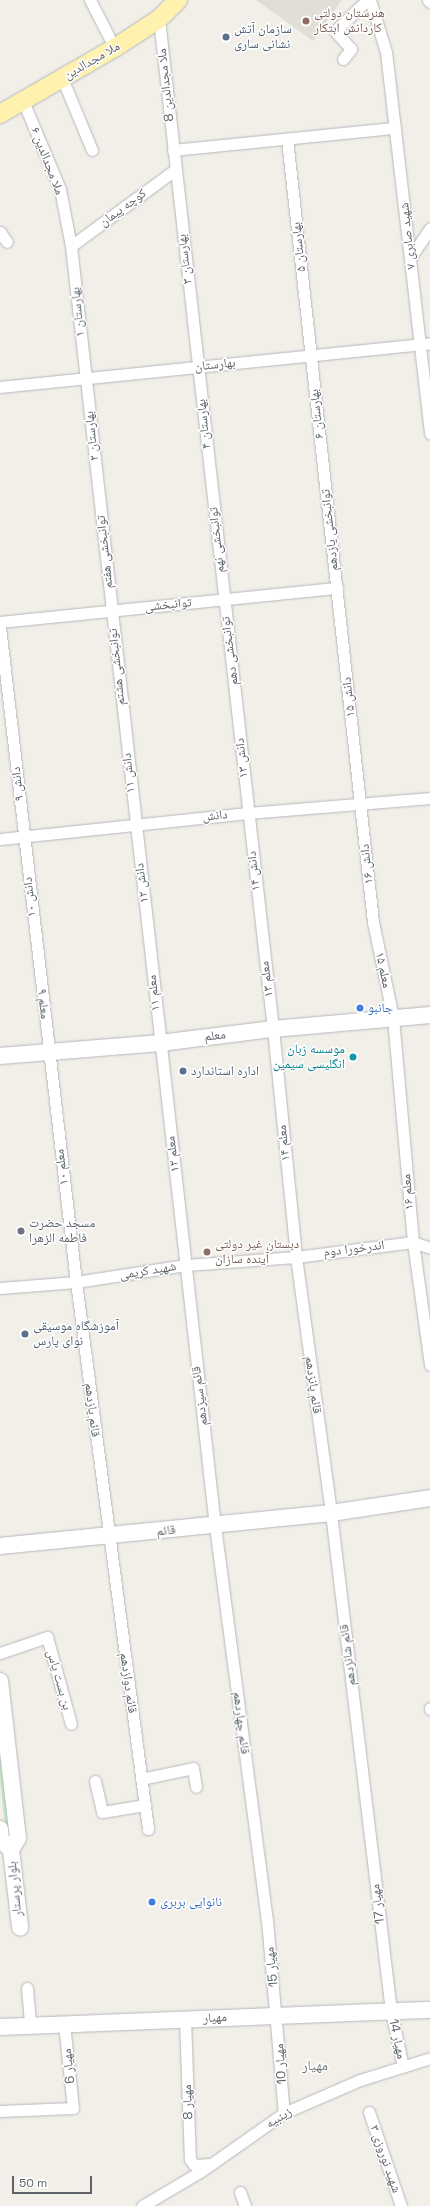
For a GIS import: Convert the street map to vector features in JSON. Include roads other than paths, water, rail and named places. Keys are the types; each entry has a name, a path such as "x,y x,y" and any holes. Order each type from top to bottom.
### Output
{"main road":[{"name":"ملا مجدالدین","path":"0,114 62,78 107,45 161,0"},
{"name":"ملا مجدالدین","path":"0,103 107,45 159,19 178,0"}],"street":[{"path":"90,0 107,45"},
{"path":"343,59 351,49 335,31 369,0"},
{"name":"شهید صابری ٧","path":"369,0 386,52 410,258 425,344 430,433"},
{"name":"ملا مجدالدین 8","path":"159,19 173,150"},
{"path":"62,78 92,150"},
{"name":"ملا مجدالدین ۶","path":"23,101 60,188 71,246"},
{"path":"173,150 395,128"},
{"name":"بهارستان ۵","path":"287,139 311,355"},
{"name":"بهارستان ٣","path":"173,150 198,367"},
{"name":"کوچه پیمان","path":"71,246 175,170"},
{"path":"410,258 430,228"},
{"path":"0,232 7,242"},
{"name":"بهارستان ١","path":"71,246 86,378"},
{"name":"بهارستان","path":"0,387 425,344"},
{"name":"بهارستان ۶","path":"311,355 324,472"},
{"name":"بهارستان ۴","path":"198,367 210,481"},
{"name":"بهارستان ٢","path":"86,378 98,493"},
{"name":"توانبخشی یازدهم","path":"324,472 337,588"},
{"name":"توانبخشی نهم","path":"210,481 224,599"},
{"name":"توانبخشی هفتم","path":"98,493 111,611"},
{"name":"توانبخشی","path":"0,622 337,588"},
{"name":"دانش ۱۵","path":"337,588 360,805"},
{"name":"توانبخشی دهم","path":"224,599 236,703"},
{"name":"توانبخشی هشتم","path":"111,611 124,723"},
{"name":"دانش ۹","path":"0,627 24,837"},
{"name":"دانش ۱۳","path":"236,703 248,813"},
{"name":"دانش ۱۱","path":"124,723 135,824"},
{"name":"دانش","path":"0,839 248,813 360,805 430,798"},
{"name":"دانش ۱۶","path":"360,805 373,922"},
{"name":"دانش ۱۴","path":"248,813 261,929"},
{"name":"دانش ۱۲","path":"135,824 149,942"},
{"name":"دانش ۱۰","path":"24,837 37,958"},
{"name":"معلم ۱۵","path":"373,922 393,1018"},
{"name":"معلم ١٣","path":"261,929 273,1029"},
{"name":"معلم ١١","path":"149,942 160,1044"},
{"name":"معلم ٩","path":"37,958 48,1051"},
{"name":"معلم","path":"0,1056 48,1051 160,1044 273,1029 430,1015"},
{"name":"معلم ۱۶","path":"393,1018 413,1242 430,1365"},
{"name":"معلم ۱۴","path":"273,1029 296,1257"},
{"name":"معلم ١٢","path":"160,1044 186,1266"},
{"name":"معلم ١٠","path":"48,1051 76,1282"},
{"path":"413,1242 430,1248"},
{"name":"اندرخورا دوم","path":"296,1257 413,1242"},
{"name":"شهید کریمی","path":"0,1288 76,1282 186,1266 296,1257"},
{"name":"قائم پانزدهم","path":"296,1257 331,1514"},
{"name":"قائم سیزدهم","path":"186,1266 216,1526"},
{"name":"قائم یازدهم","path":"76,1282 109,1537"},
{"name":"قائم","path":"0,1546 109,1537 331,1514 430,1498"},
{"name":"قائم شانزدهم","path":"331,1514 365,1796"},
{"name":"قائم چهاردهم","path":"216,1526 267,1920"},
{"name":"قائم دوازدهم","path":"109,1537 148,1829"},
{"name":"بن بست یاس","path":"0,1653 47,1637 71,1724"},
{"name":"بلوار پرستار","path":"0,1681 18,1838 8,1855"},
{"path":"141,1779 193,1768 196,1787"},
{"path":"95,1781 102,1812 145,1805"},
{"name":"مهیار 17","path":"365,1796 392,2011"},
{"name":"بلوار پرستار","path":"0,1829 1,1840 8,1855 20,1927"},
{"name":"مهیار 15","path":"267,1920 277,2015"},
{"path":"27,1988 30,2026"},
{"name":"مهیار","path":"0,2027 430,2010"},
{"name":"مهیار 14","path":"392,2011 403,2067"},
{"name":"مهیار 10","path":"277,2015 284,2113"},
{"name":"مهیار 8","path":"185,2019 190,2159 194,2165 213,2164"},
{"name":"مهیار 6","path":"0,2111 73,2108 64,2024"},
{"name":"زینبیه","path":"142,2206 213,2164 284,2113 360,2080 430,2058"},
{"name":"شهید نوروزی ۳","path":"369,2112 401,2206"},
{"path":"240,2192 245,2206"}],"place":[{"name":"هنرستان دولتی کاردانش ابتکار","path":"306,21"},
{"name":"سازمان آتش نشانی ساری","path":"226,37"},
{"name":"جانبو","path":"360,1008"},
{"name":"موسسه زبان انگلیسی سیمین","path":"353,1057"},
{"name":"اداره استاندارد","path":"183,1071"},
{"name":"مسجد حضرت فاطمه الزهرا","path":"21,1231"},
{"name":"دبستان غیر دولتی آینده سازان","path":"207,1252"},
{"name":"آموزشگاه موسیقی نوای پارس","path":"25,1334"},
{"name":"نانوایی بربری","path":"152,1902"}],"district":[{"name":"مهیار","path":"315,2065"}]}
